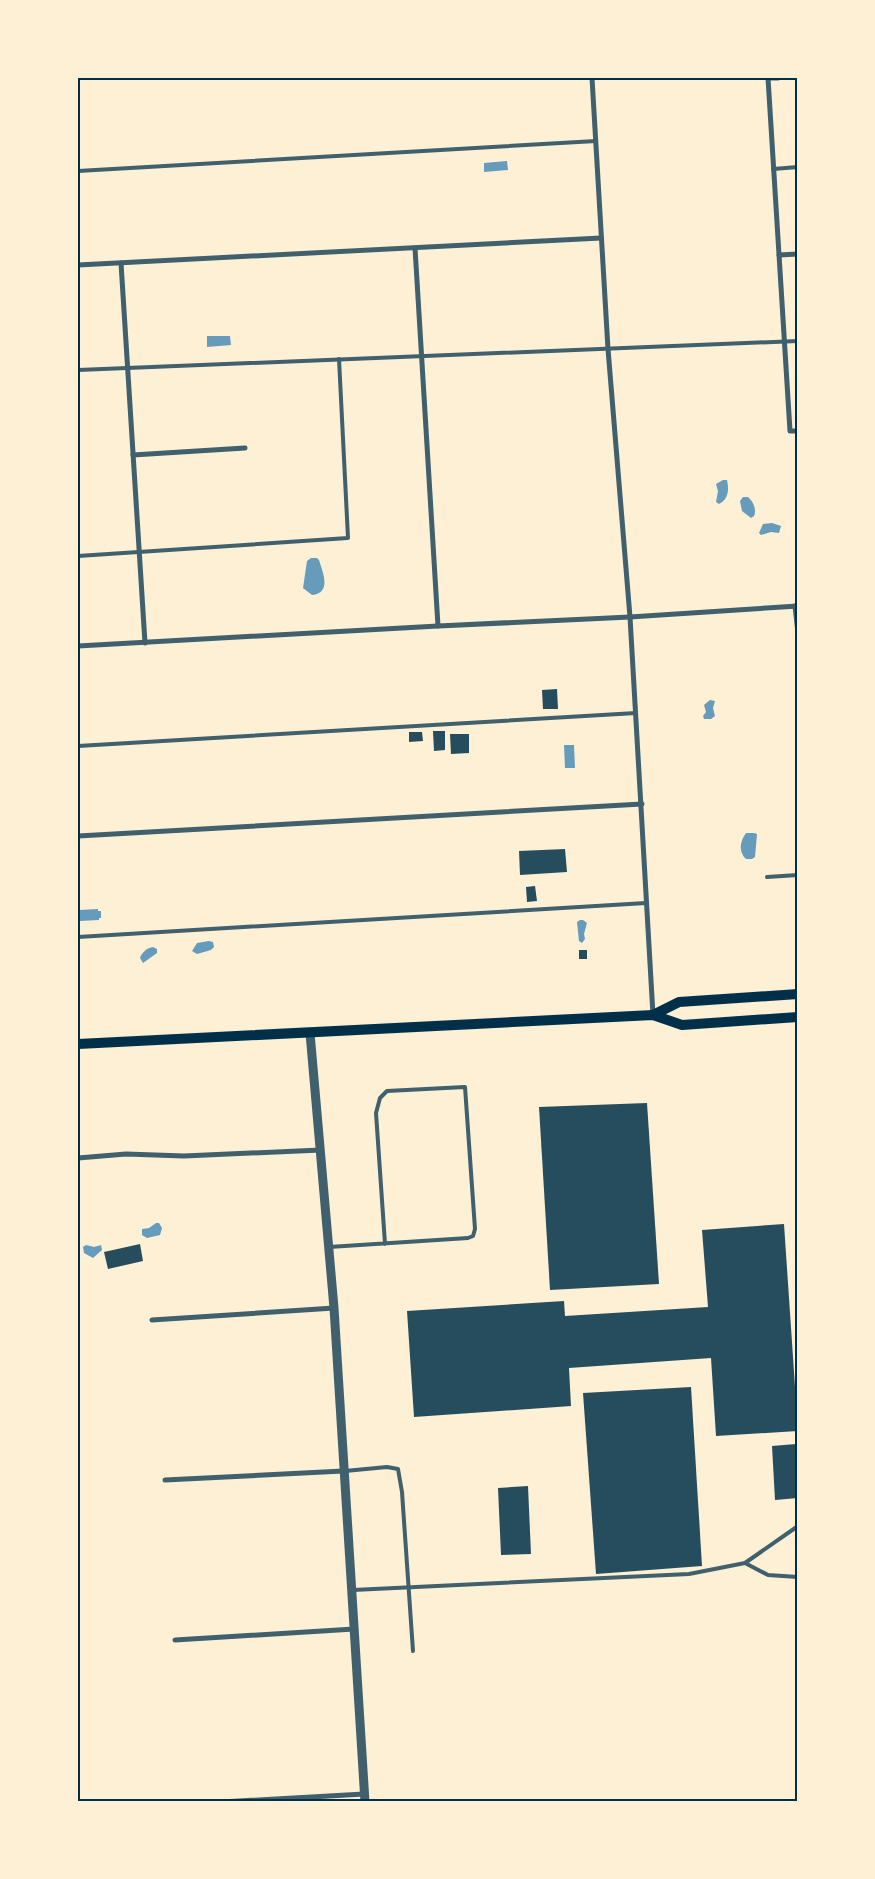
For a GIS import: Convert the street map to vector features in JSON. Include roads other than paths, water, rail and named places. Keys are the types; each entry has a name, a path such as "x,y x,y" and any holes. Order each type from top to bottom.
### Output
{"main road":[{"path":"653,1015 679,1002 798,994"},
{"path":"78,1044 653,1015 682,1025 798,1017"}],"street":[{"path":"592,78 608,349 630,617 653,1015"},
{"path":"778,78 768,78 773,169 790,431 798,431"},
{"path":"78,266 602,238"},
{"path":"414,248 438,626"},
{"path":"779,255 798,254"},
{"path":"121,263 145,643"},
{"path":"133,455 245,448"},
{"path":"78,646 630,617 796,606 798,633"},
{"path":"78,836 642,804"},
{"path":"221,1802 364,1798 334,1308 310,1033"},
{"path":"78,1158 126,1154 184,1156 320,1150"},
{"path":"152,1320 334,1308"},
{"path":"165,1480 343,1471"},
{"path":"174,1640 354,1629"}],"lane":[{"path":"78,171 596,141"},
{"path":"773,169 798,167"},
{"path":"78,370 128,366 798,341"},
{"path":"78,556 348,538 339,359"},
{"path":"78,746 636,713"},
{"path":"767,877 798,875"},
{"path":"78,936 646,903"},
{"path":"329,1247 385,1244 468,1238 473,1236 475,1229 465,1087 387,1091 380,1098 376,1113 385,1244"},
{"path":"343,1471 387,1467 398,1469 402,1492 413,1650"},
{"path":"351,1590 689,1574 745,1564 798,1526"},
{"path":"745,1564 768,1575 798,1578"}],"water":[{"path":"507,161 508,170 484,172 484,163"},
{"path":"207,336 230,336 231,345 207,347"},
{"path":"727,480 728,493 719,504 716,502 718,491 716,484"},
{"path":"743,497 748,497 754,506 755,514 751,518 742,511 740,501"},
{"path":"772,523 781,526 779,533 771,532 761,535 759,533 763,524"},
{"path":"311,558 319,560 324,582 322,591 312,595 303,588 307,561"},
{"path":"710,700 715,701 713,708 715,716 711,719 704,719 703,716 706,712 704,705"},
{"path":"564,745 574,745 575,768 565,768"},
{"path":"746,833 757,834 755,857 752,859 746,859 741,850 742,839"},
{"path":"98,909 98,911 101,911 101,918 99,920 78,920 79,910"},
{"path":"580,920 587,923 584,934 585,939 582,943 579,941 577,922"},
{"path":"213,942 214,947 211,950 197,954 192,951 197,943"},
{"path":"153,947 157,949 157,953 143,963 140,958 142,954 147,949"},
{"path":"159,1223 162,1228 160,1235 147,1238 142,1235 142,1229 149,1228"},
{"path":"86,1245 94,1247 101,1245 102,1250 93,1258 84,1253 83,1247"}]}
